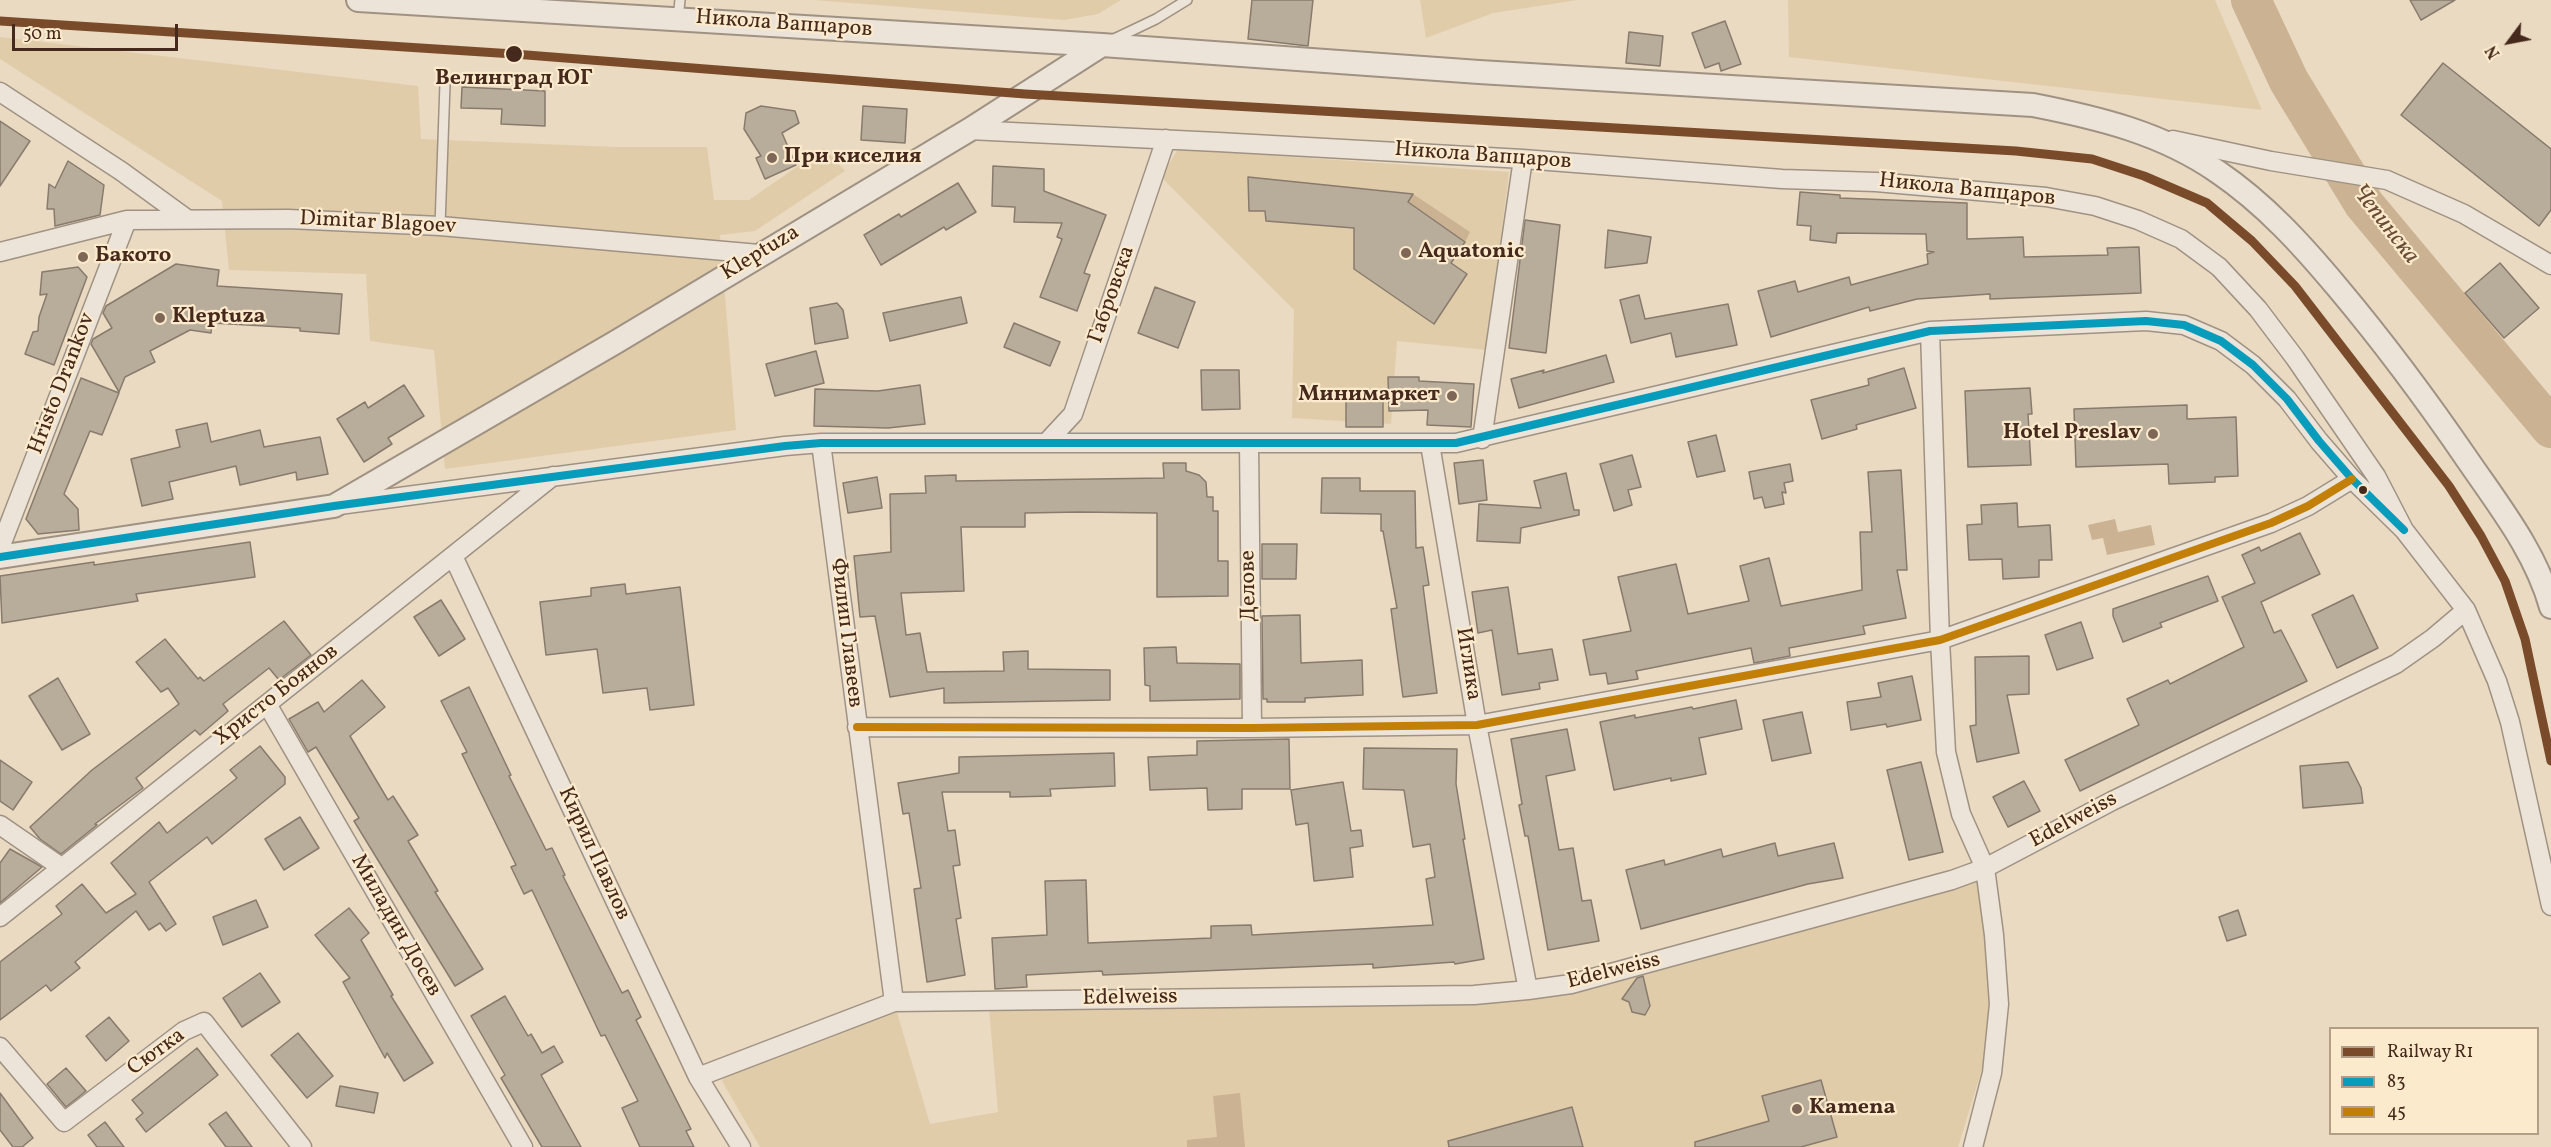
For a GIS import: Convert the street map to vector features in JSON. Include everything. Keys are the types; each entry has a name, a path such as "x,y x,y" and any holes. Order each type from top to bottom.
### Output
{"street":[{"name":"Никола Вапцаров","path":"358,0 679,9 1102,45 1479,72 2032,105 2097,117 2157,137 2217,170 2258,201 2305,249 2362,317 2430,405 2511,524 2545,585 2551,607"},
{"name":"Kleptuza","path":"334,506 616,342 759,254 969,130 1102,45"},
{"path":"0,92 121,171 187,219"},
{"name":"Никола Вапцаров","path":"969,130 1523,159 1737,176 1876,182 2046,197 2094,206 2138,220 2181,239 2219,267 2258,309 2339,419 2376,476 2404,530 2466,610 2490,662 2510,722 2551,906"},
{"path":"2157,137 2271,161 2387,180 2464,214 2551,265"},
{"name":"Габровска","path":"1047,442 1073,414 1166,139"},
{"path":"1482,438 1523,159"},
{"name":"Dimitar Blagoev","path":"0,252 127,220 288,219 440,226 759,254"},
{"name":"Hristo Drankov","path":"0,548 127,220"},
{"path":"0,557 554,475 821,443 1455,443 1930,331 2146,321 2184,325 2221,341 2253,365 2287,399 2352,479 2404,530"},
{"path":"1930,331 1946,752 1961,814 1985,868 1994,934 1999,1004 1992,1073 1973,1147"},
{"name":"Филип Главеев","path":"821,443 894,1002"},
{"name":"Делове","path":"1249,443 1252,728"},
{"name":"Иглика","path":"1430,444 1477,725 1528,990"},
{"name":"Христо Боянов","path":"0,917 554,475"},
{"path":"857,727 1252,728 1477,725 1940,640 2271,523 2308,506 2352,479"},
{"name":"Кирил Павлов","path":"453,556 698,1077 741,1147"},
{"name":"Edelweiss","path":"698,1077 894,1002 1474,995 1571,984 1952,880 1985,868 2112,801 2396,664 2433,639 2466,610"},
{"name":"Миладин Досев","path":"267,704 523,1147"},
{"path":"0,825 62,867"},
{"name":"Сютка","path":"0,1047 64,1122 184,1031 204,1022 302,1147"}],"lane":[{"name":"Kleptuza","path":"1102,45 1156,19 1187,0"},
{"path":"440,226 445,84"}],"shaded area":[{"path":"814,0 1121,0 1098,14 1064,20"},
{"path":"1420,0 1578,0 1493,13 1426,38"},
{"path":"1788,0 2215,0 2262,110 1789,57"},
{"path":"0,37 418,86 421,139 615,147 707,147 714,200 749,200 824,148 845,171 755,231 720,235 736,430 445,469 434,350 370,341 366,274 229,270 222,201 0,59"},
{"path":"1178,149 1509,172 1487,350 1397,341 1391,424 1292,418 1294,310 1161,177"},
{"path":"1413,194 1470,232 1465,242 1408,202"},
{"path":"2115,519 2118,532 2151,525 2155,545 2107,555 2103,538 2092,540 2088,525"},
{"path":"1978,879 1992,1004 1982,1069 1958,1147 760,1147 722,1081 731,1066 896,1009 930,1124 998,1112 989,1008 1560,994"},
{"path":"1240,1093 1245,1147 1187,1147 1187,1140 1217,1137 1213,1096"}],"building":[{"path":"1252,0 1313,0 1308,46 1248,39"},
{"path":"2410,0 2455,0 2421,20"},
{"path":"1725,21 1741,64 1721,71 1719,63 1705,68 1692,33"},
{"path":"1629,32 1663,36 1660,66 1626,63"},
{"path":"2443,63 2551,149 2551,210 2539,226 2401,115"},
{"path":"462,87 545,91 545,126 501,124 502,109 461,108"},
{"path":"761,106 795,111 799,123 782,133 796,165 765,179 756,158 761,156 744,129 746,113"},
{"path":"863,106 907,109 905,143 861,140"},
{"path":"0,121 30,141 0,186"},
{"path":"68,161 104,185 100,215 55,226 54,209 47,209 49,184 55,188"},
{"path":"993,166 1044,169 1044,191 1106,215 1084,273 1090,275 1077,311 1040,297 1062,239 1057,237 1062,223 1014,222 1015,207 992,206"},
{"name":"Aquatonic","path":"1248,177 1413,194 1408,202 1465,242 1451,263 1467,274 1434,324 1354,269 1354,228 1266,221 1265,211 1249,211"},
{"path":"958,183 976,212 946,230 944,227 881,265 864,235 899,214 901,217"},
{"path":"1800,192 1840,195 1840,198 1967,203 1967,239 2023,237 2024,257 2108,255 2107,248 2139,247 2141,293 1990,299 1990,294 1917,299 1870,311 1869,307 1771,337 1758,291 1795,281 1798,292 1849,277 1851,285 1928,264 1927,254 1934,252 1927,251 1926,234 1837,233 1836,243 1810,240 1811,226 1797,225"},
{"path":"1525,220 1560,225 1546,353 1509,348"},
{"path":"1608,230 1651,237 1647,263 1605,268"},
{"path":"2500,263 2539,308 2504,338 2465,293"},
{"name":"Kleptuza","path":"176,264 219,270 217,286 342,294 339,334 300,331 300,328 212,323 211,333 190,330 150,351 155,362 125,377 119,392 91,344 93,339 112,328 103,313 106,306"},
{"path":"78,267 87,277 54,365 25,354 33,332 38,331 39,317 47,294 40,295 42,272"},
{"path":"1155,287 1195,302 1178,348 1138,333"},
{"path":"1639,295 1645,319 1728,304 1737,345 1676,357 1671,333 1631,343 1620,300"},
{"path":"961,297 967,323 890,341 883,313"},
{"path":"837,303 843,310 848,338 815,344 810,308"},
{"path":"1014,323 1060,342 1050,366 1004,347"},
{"path":"816,351 824,383 775,396 766,364"},
{"path":"1606,355 1614,382 1519,408 1511,379 1544,370 1543,373"},
{"path":"1904,368 1916,408 1856,425 1857,429 1822,439 1811,400 1869,385 1868,379"},
{"path":"1201,370 1239,370 1240,409 1202,410"},
{"path":"1388,377 1419,377 1419,381 1474,384 1471,427 1427,425 1428,410 1389,411"},
{"path":"81,378 119,393 102,435 90,431 64,494 78,509 79,530 38,534 26,519"},
{"path":"404,385 424,416 388,438 392,444 364,462 337,419 365,402 368,408"},
{"path":"920,385 925,424 888,428 814,426 815,389 878,391"},
{"path":"2030,388 2032,414 2028,414 2031,465 1968,467 1965,391"},
{"path":"1346,399 1383,399 1383,427 1346,427"},
{"path":"2187,405 2187,419 2236,417 2238,476 2215,477 2215,482 2169,484 2168,464 2076,467 2074,409"},
{"path":"207,423 211,442 260,430 264,447 320,437 328,474 297,480 296,472 240,485 236,466 169,482 173,499 142,506 131,459 180,447 176,430"},
{"path":"1716,435 1725,471 1697,477 1688,442"},
{"path":"1632,455 1641,487 1628,490 1632,505 1614,511 1600,464"},
{"path":"1483,460 1487,500 1459,504 1454,463"},
{"path":"1163,463 1186,463 1186,471 1199,475 1206,482 1207,497 1213,497 1213,511 1218,511 1218,561 1228,561 1228,596 1157,597 1157,513 1080,512 1025,513 1025,527 961,527 964,591 901,593 906,635 920,633 927,672 1004,671 1003,652 1028,651 1028,669 1110,670 1110,700 944,703 944,688 890,697 875,616 860,617 854,556 891,552 890,494 926,493 925,476 956,475 956,481 1164,478"},
{"path":"1790,464 1793,481 1784,483 1786,493 1782,492 1784,504 1765,508 1762,497 1754,499 1749,472"},
{"path":"1901,470 1907,570 1897,570 1906,618 1863,626 1865,634 1789,648 1790,656 1754,663 1751,648 1636,671 1638,679 1608,684 1606,673 1590,675 1583,640 1631,631 1618,577 1676,564 1688,614 1749,601 1740,566 1769,558 1781,606 1862,590 1860,532 1872,532 1868,472"},
{"path":"1566,473 1574,510 1579,510 1579,515 1521,528 1520,543 1477,541 1479,504 1541,508 1534,481"},
{"path":"877,477 882,508 848,513 843,483"},
{"path":"1322,478 1360,478 1360,491 1415,491 1416,548 1423,547 1429,585 1423,586 1437,693 1403,697 1391,609 1397,608 1383,531 1381,531 1381,514 1321,513"},
{"path":"2017,503 2018,527 2050,525 2052,560 2039,560 2039,577 2003,579 2002,559 1969,560 1967,525 1982,524 1981,505"},
{"path":"2300,533 2320,574 2261,602 2274,633 2281,630 2307,681 2080,791 2065,760 2139,725 2127,699 2168,680 2170,684 2244,647 2222,597 2255,583 2242,555 2259,547 2261,551"},
{"path":"250,542 255,577 136,594 138,601 2,623 0,576"},
{"path":"1262,544 1297,544 1296,579 1262,579"},
{"path":"2208,576 2218,601 2160,623 2162,627 2123,642 2113,616 2113,609"},
{"path":"625,584 626,594 680,587 694,705 650,710 647,688 603,693 597,649 546,655 540,602 591,596 591,588"},
{"path":"1508,587 1518,654 1552,649 1558,680 1539,683 1540,689 1502,695 1492,630 1478,633 1472,592"},
{"path":"2353,595 2378,648 2337,668 2312,615"},
{"path":"441,600 465,639 439,656 414,617"},
{"path":"1300,615 1301,663 1362,660 1363,695 1305,698 1305,702 1267,702 1267,699 1263,699 1262,616"},
{"path":"284,621 311,655 279,680 269,668 223,704 228,711 200,735 195,730 136,778 143,788 95,824 97,825 61,854 40,839 30,827 92,770 179,704 168,688 161,692 136,662 165,639 198,679 200,677 204,681"},
{"path":"2081,622 2093,658 2057,670 2045,635"},
{"path":"1176,647 1177,663 1240,664 1240,699 1150,701 1150,686 1145,685 1144,648"},
{"path":"2029,656 2029,694 2007,695 2019,753 1977,762 1970,726 1976,725 1975,657"},
{"path":"1912,676 1921,720 1887,727 1886,724 1851,730 1847,702 1881,697 1878,683"},
{"path":"58,678 90,734 62,750 29,696"},
{"path":"362,680 385,707 350,736 388,800 393,796 418,835 408,841 438,891 435,892 483,969 455,986 354,821 359,818 316,747 308,752 289,719 318,702 324,712"},
{"path":"469,687 511,775 509,776 546,850 552,848 565,875 563,876 622,993 628,990 641,1017 636,1020 691,1129 686,1131 694,1147 640,1147 622,1108 638,1101 605,1035 601,1036 532,890 524,894 511,867 516,865 462,754 467,752 441,701"},
{"path":"1736,700 1742,729 1699,738 1706,774 1671,781 1671,778 1614,790 1600,722 1692,707 1693,709"},
{"path":"1802,712 1811,753 1772,761 1763,720"},
{"path":"1567,729 1575,770 1546,776 1559,850 1573,848 1582,901 1591,900 1599,941 1548,950 1528,836 1525,836 1519,805 1522,804 1511,739"},
{"path":"1289,739 1290,789 1242,789 1242,809 1208,810 1207,788 1150,790 1148,757 1197,755 1197,741"},
{"path":"260,746 285,777 285,784 212,844 207,837 149,882 176,924 166,931 160,923 149,930 136,911 75,962 80,968 51,991 46,985 0,1020 0,962 62,914 56,906 82,884 106,913 136,894 111,863 159,822 167,833 237,778 230,770"},
{"path":"1364,748 1457,749 1456,784 1465,839 1463,839 1484,959 1455,964 1454,962 1373,968 1373,964 1103,975 1102,971 1026,975 1027,987 995,989 992,938 1047,935 1045,881 1086,880 1088,943 1211,938 1211,926 1251,925 1252,935 1433,925 1426,879 1435,877 1430,844 1413,847 1404,790 1363,789"},
{"path":"1114,753 1115,786 1050,789 1051,796 1010,797 1010,792 942,792 948,831 955,830 960,865 953,866 961,918 956,919 965,975 927,982 914,889 921,888 909,813 903,814 898,783 959,773 959,757"},
{"path":"0,760 32,782 13,810 0,801"},
{"path":"1921,762 1943,852 1909,860 1887,770"},
{"path":"2348,762 2361,788 2363,803 2303,808 2300,766"},
{"path":"2024,781 2040,811 2008,827 1993,797"},
{"path":"1343,782 1351,831 1361,830 1363,846 1350,848 1353,877 1314,881 1308,823 1296,825 1291,790"},
{"path":"300,817 319,848 284,870 265,839"},
{"path":"1775,843 1778,856 1834,843 1843,878 1808,884 1641,929 1626,870 1664,860 1665,865 1721,849 1723,857"},
{"path":"10,849 42,867 0,903 0,863"},
{"path":"256,900 268,927 223,945 213,917"},
{"path":"349,908 369,933 361,940 393,995 391,996 433,1063 404,1081 387,1053 385,1058 343,982 350,978 315,935"},
{"path":"2238,910 2246,935 2227,941 2219,917"},
{"path":"260,973 280,1002 242,1027 223,998"},
{"path":"1643,976 1650,1006 1645,1015 1632,1012 1629,1002 1622,999 1637,978"},
{"path":"505,996 528,1036 531,1034 542,1053 554,1046 563,1062 541,1075 581,1147 542,1147 501,1078 505,1075 471,1016"},
{"path":"109,1017 129,1041 106,1061 86,1036"},
{"path":"298,1033 333,1076 307,1098 271,1055"},
{"path":"197,1048 218,1075 146,1132 136,1119 143,1113 132,1100"},
{"path":"66,1068 86,1091 66,1107 47,1084"},
{"name":"Kamena","path":"1821,1080 1837,1137 1801,1147 1695,1147 1695,1142 1769,1121 1762,1096"},
{"path":"340,1086 378,1093 374,1113 336,1106"},
{"path":"0,1093 33,1138 22,1147 13,1147 0,1130"},
{"path":"1572,1107 1583,1147 1449,1147 1448,1141"},
{"path":"226,1112 252,1147 226,1147 209,1124"},
{"path":"105,1122 124,1147 97,1147 88,1135"}],"waterway":[{"name":"Чепинска","path":"2251,0 2289,81 2364,204 2551,428"}],"rail line":[{"name":"R1","path":"0,21 514,54 1025,94 2016,151 2092,159 2144,176 2207,203 2252,241 2295,286 2449,486 2481,536 2505,581 2525,639 2551,761"}],"transit line":[{"name":"83","path":"0,557 334,506 821,443 1456,443 1930,331 2146,321 2184,325 2221,341 2253,365 2287,399 2352,479 2404,530"},
{"name":"45","path":"857,727 1252,728 1477,725 1940,640 2271,523 2308,506 2352,479"}],"place":[{"name":"Велинград ЮГ","path":"514,54"},
{"name":"При киселия","path":"772,158"},
{"name":"Aquatonic","path":"1406,253"},
{"name":"Бакото","path":"83,257"},
{"name":"Kleptuza","path":"160,318"},
{"name":"Минимаркет","path":"1452,396"},
{"name":"Hotel Preslav","path":"2153,434"},
{"name":"Kamena","path":"1797,1109"}]}
